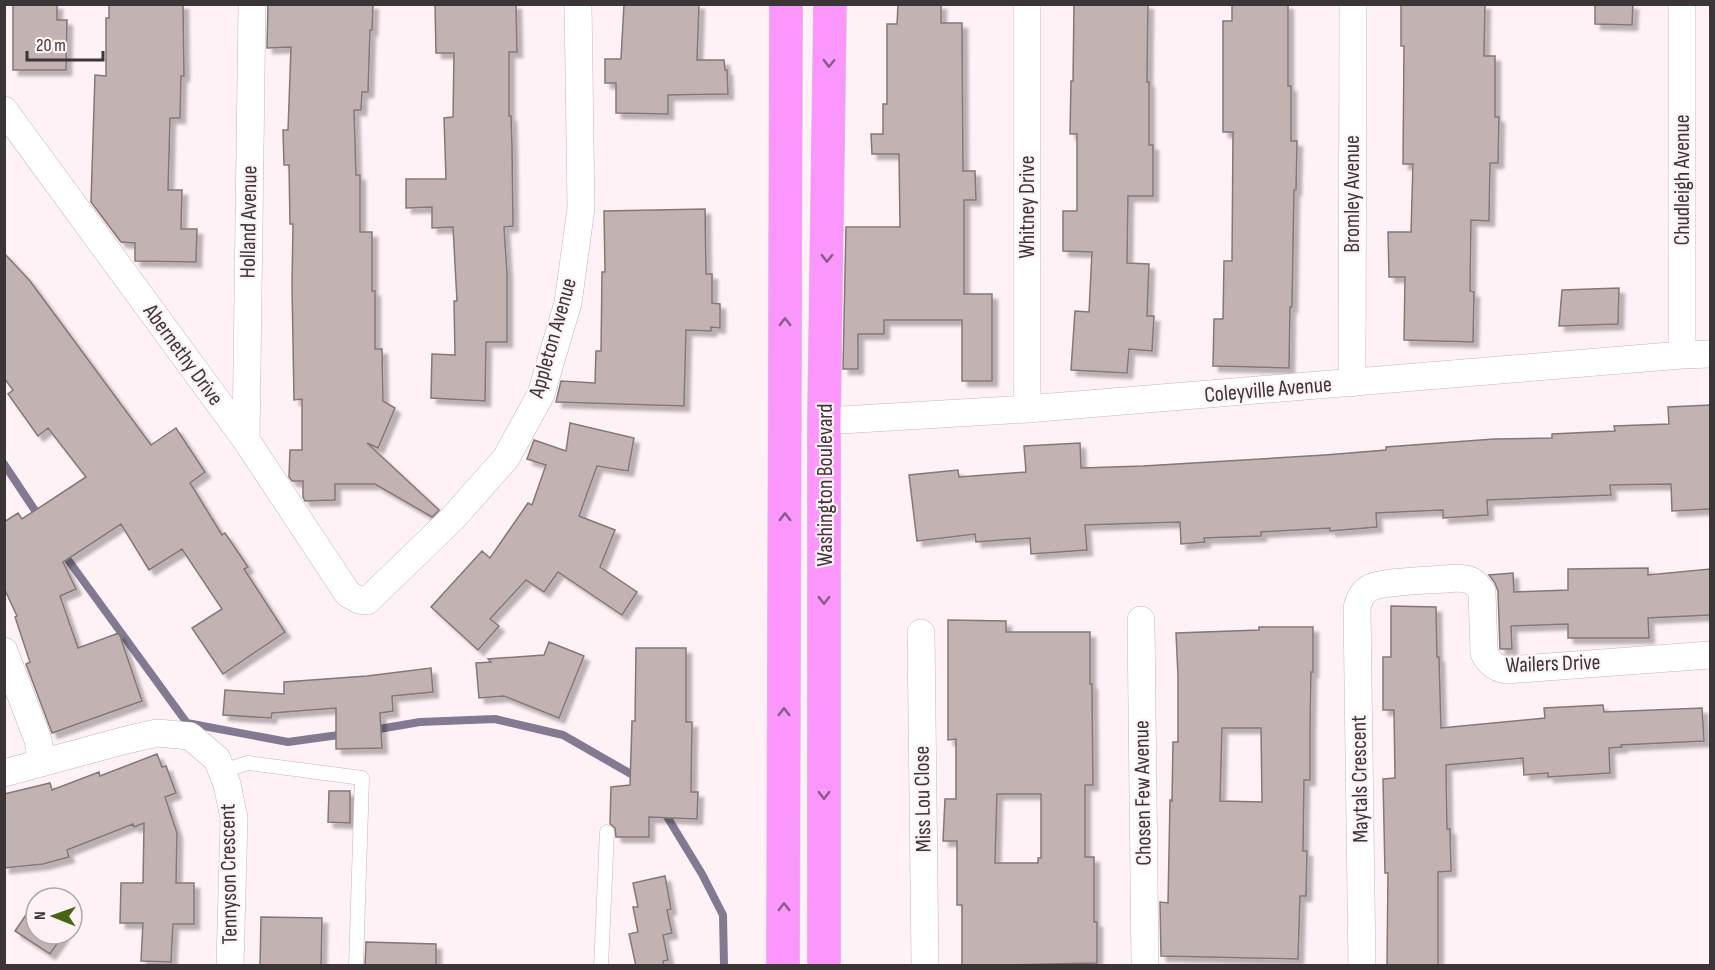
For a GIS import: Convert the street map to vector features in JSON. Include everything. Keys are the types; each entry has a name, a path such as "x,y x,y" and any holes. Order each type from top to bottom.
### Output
{"highway":[{"name":"Washington Boulevard","path":"783,966 786,4"},
{"name":"Washington Boulevard","path":"824,966 824,421 830,4"}],"street":[{"name":"Holland Avenue","path":"246,440 252,4"},
{"name":"Appleton Avenue","path":"359,600 368,601 453,518 506,458 541,394 568,303 581,208 578,4"},
{"name":"Whitney Drive","path":"1027,4 1028,409"},
{"name":"Bromley Avenue","path":"1352,383 1353,4"},
{"name":"Chudleigh Avenue","path":"1682,4 1682,355"},
{"name":"Abernethy Drive","path":"4,110 246,440 348,594 359,600"},
{"name":"Coleyville Avenue","path":"824,421 1028,409 1710,354"},
{"name":"Wailers Drive","path":"1362,594 1367,589 1381,585 1469,579 1476,583 1482,591 1484,653 1492,665 1506,670 1710,655"},
{"name":"Maytals Crescent","path":"1362,594 1357,608 1362,966"},
{"name":"Chosen Few Avenue","path":"1141,620 1145,966"},
{"name":"Miss Lou Close","path":"921,633 925,966"},
{"path":"4,651 38,740 42,763"},
{"name":"Tennyson Crescent","path":"4,773 157,733 190,736 217,759 227,784 234,818 230,966"}],"lane":[{"path":"222,771 248,763 362,778 356,966"},
{"path":"601,966 607,832"}],"building":[{"path":"13,4 57,4 57,20 67,20 66,70 13,70"},
{"path":"109,4 183,4 184,76 181,76 180,118 170,118 168,190 182,190 181,229 197,229 196,262 135,261 135,243 121,242 91,202 95,75 106,76 106,18 109,18"},
{"path":"268,4 373,4 368,92 362,92 361,110 354,110 356,175 360,175 360,232 372,232 375,349 382,349 383,401 395,408 378,448 367,443 439,510 432,517 375,484 335,484 335,500 305,501 303,481 292,481 289,477 290,450 302,450 302,399 294,400 293,224 290,224 289,165 284,165 283,130 288,130 291,47 267,48"},
{"path":"435,4 516,4 517,52 509,52 513,226 504,227 507,342 486,342 485,401 431,398 432,354 455,355 454,301 457,301 453,227 432,228 432,207 406,208 406,179 446,179 444,118 453,117 454,53 436,53"},
{"path":"624,4 699,4 697,60 724,60 725,70 727,70 728,94 668,95 668,114 616,113 616,83 605,83 605,59 621,59"},
{"path":"898,4 941,4 941,23 962,23 963,171 975,171 976,200 964,200 964,294 992,294 992,381 962,381 962,320 884,320 884,334 858,334 858,369 843,369 846,227 900,227 899,154 872,154 871,134 883,134 883,104 887,104 887,24 897,24"},
{"path":"1074,4 1148,4 1147,82 1149,82 1149,145 1153,145 1153,196 1128,196 1127,263 1149,264 1147,316 1154,316 1152,351 1129,349 1127,373 1071,370 1075,311 1089,312 1092,252 1063,251 1063,211 1077,211 1077,134 1070,134"},
{"path":"1232,4 1288,4 1291,141 1297,141 1289,368 1213,366 1214,319 1223,319 1224,261 1232,261 1233,132 1223,132 1223,21 1232,21"},
{"path":"1401,4 1485,4 1484,56 1495,56 1495,117 1499,117 1498,163 1490,163 1489,221 1471,220 1470,291 1474,292 1473,342 1404,340 1405,277 1389,277 1388,232 1411,232 1413,164 1403,164 1404,46 1401,46"},
{"path":"1595,4 1633,4 1632,25 1595,24"},
{"path":"705,209 706,274 712,274 712,303 720,304 720,328 711,327 711,331 686,330 684,406 556,402 561,381 595,383 596,351 601,351 602,272 605,272 604,211"},
{"path":"4,253 30,281 151,445 176,428 205,472 190,483 222,535 225,533 248,567 244,569 285,632 223,674 192,628 222,609 182,549 149,570 121,524 63,562 76,589 60,596 78,648 119,633 142,701 52,733 26,664 30,662 15,617 17,616 4,588 4,522 18,513 22,519 86,477 48,428 38,436 8,394 13,390 4,378"},
{"path":"1619,288 1618,324 1559,326 1562,290"},
{"path":"1710,405 1710,509 1672,511 1671,484 1610,485 1611,495 1487,500 1488,515 1443,518 1443,510 1376,513 1377,527 1330,531 1330,528 1261,532 1261,536 1204,538 1205,542 1181,544 1180,522 1085,525 1087,550 1031,554 1030,538 976,542 975,534 917,541 909,475 958,470 959,477 1026,472 1024,446 1080,443 1081,468 1143,466 1325,455 1386,450 1386,447 1494,439 1552,438 1552,434 1615,431 1614,426 1669,424 1668,407"},
{"path":"570,423 634,438 628,471 597,466 579,516 615,530 600,567 637,592 622,615 558,572 544,592 526,580 490,619 499,626 478,650 431,607 482,551 490,558 528,503 532,505 546,465 527,459 534,440 566,451"},
{"path":"1648,568 1648,575 1710,569 1710,615 1648,618 1649,638 1568,638 1568,624 1511,626 1512,649 1500,649 1498,591 1489,575 1513,573 1514,592 1568,590 1568,569"},
{"path":"1391,606 1436,607 1441,728 1545,718 1544,708 1603,705 1604,712 1702,708 1704,741 1621,745 1622,747 1609,748 1610,773 1548,777 1548,773 1524,775 1523,758 1446,765 1447,829 1450,829 1451,871 1438,872 1438,966 1387,966 1388,873 1385,873 1383,779 1395,778 1394,710 1383,710 1383,657 1391,657"},
{"path":"948,620 1006,621 1006,632 1090,632 1093,785 1085,785 1085,857 1094,857 1094,922 1097,922 1097,963 962,966 962,905 957,905 957,841 943,841 945,799 956,799 956,739 948,740","holes":["997,794 1041,794 1041,858 1038,858 1038,863 995,863"]},
{"path":"1259,627 1313,627 1310,780 1304,780 1303,851 1307,851 1306,896 1300,896 1298,959 1161,956 1160,902 1168,903 1173,742 1178,742 1176,633 1259,630","holes":["1222,728 1261,728 1262,802 1220,801"]},
{"path":"549,642 584,656 559,718 504,696 479,698 476,663 491,662 488,659 544,655"},
{"path":"636,648 686,648 686,722 692,722 691,792 698,792 697,819 649,817 649,837 616,837 615,828 610,824 611,787 630,785 632,721 635,721"},
{"path":"431,668 433,692 392,696 393,711 380,713 382,748 336,749 336,708 272,713 271,718 223,715 225,690 284,694 284,682 367,676"},
{"path":"157,754 162,767 166,766 176,793 165,797 177,833 176,883 194,883 194,924 173,924 171,962 141,961 143,923 120,923 121,883 143,883 144,823 134,827 133,824 67,850 69,857 43,864 4,868 4,794 50,783 52,790 99,772 100,776"},
{"path":"329,791 350,791 350,823 328,822"},
{"path":"665,876 671,909 667,910 672,933 663,935 668,960 663,961 664,966 636,966 629,934 638,932 633,907 638,907 633,883"},
{"path":"261,917 322,918 321,966 260,966"},
{"path":"24,918 24,937 15,931"},
{"path":"366,942 436,944 436,966 365,966"},
{"path":"38,946 56,946 50,954"}],"waterway":[{"path":"4,464 40,518"},
{"path":"63,553 187,723 288,742 346,734"},
{"path":"373,730 420,722 495,719 563,735 638,778"},
{"path":"663,810 702,874 723,915 724,966"}]}
